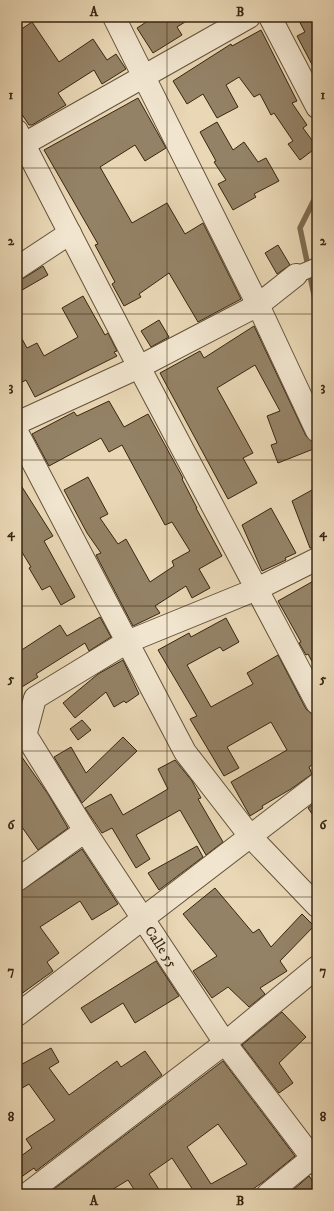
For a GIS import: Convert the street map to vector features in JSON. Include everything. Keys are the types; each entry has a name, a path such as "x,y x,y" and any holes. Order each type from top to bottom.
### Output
{"street":[{"path":"114,17 145,76 258,305 317,431"},
{"path":"249,17 145,76 19,141 70,233 139,367 317,703"},
{"path":"270,17 317,107"},
{"path":"17,268 70,233"},
{"path":"17,423 139,367 258,305 296,275 317,266"},
{"path":"17,432 185,752 250,836 317,906"},
{"path":"20,733 35,698 127,642 257,589 317,559"},
{"name":"Calle 55","path":"20,733 225,1043 315,1159"},
{"path":"17,1015 317,785"},
{"path":"17,880 85,831"},
{"path":"27,1194 225,1043 317,967"},
{"path":"268,1194 315,1159"}],"building":[{"path":"154,17 193,17 177,27 182,35 153,53 137,28"},
{"path":"297,17 317,17 317,74 297,36 305,32"},
{"path":"32,22 59,62 93,39 107,60 116,54 126,69 102,84 94,70 58,93 66,105 32,125 29,125 17,107 17,32"},
{"path":"261,30 297,101 292,103 307,125 303,128 317,147 300,160 288,144 293,141 274,113 271,115 260,94 254,97 239,77 226,85 238,107 217,118 203,94 187,104 173,81 231,44 232,46"},
{"path":"138,98 166,148 145,161 135,145 100,167 132,223 167,203 185,234 203,223 241,299 198,322 169,273 139,294 141,297 124,306 112,284 115,282 95,245 98,244 44,150"},
{"path":"217,122 233,150 244,142 258,162 266,158 279,181 254,194 256,197 233,210 218,184 226,180 214,162 216,161 200,132"},
{"path":"278,245 290,265 277,274 265,253"},
{"path":"43,266 48,275 17,293 17,280 24,278"},
{"path":"83,296 105,335 108,333 117,351 114,352 117,356 35,397 26,380 17,385 17,330 27,348 37,343 44,356 78,337 62,308"},
{"path":"159,320 169,337 151,347 141,331"},
{"path":"254,326 306,436 314,443 316,448 278,463 271,445 277,443 267,416 280,411 255,365 217,388 253,453 243,458 257,483 228,499 160,373 200,351 204,358"},
{"path":"109,401 124,427 148,414 183,478 182,479 196,508 222,556 199,569 210,588 192,598 186,586 155,606 160,613 133,626 96,555 101,553 87,533 64,490 88,477 108,514 100,518 118,544 126,539 150,582 174,566 172,561 190,551 172,522 165,525 122,445 109,452 101,438 49,466 32,434 74,412 77,416"},
{"path":"17,479 53,536 44,541 75,597 61,605 50,586 42,590 29,568 31,567 17,544"},
{"path":"312,490 317,499 317,547 310,548 292,501"},
{"path":"271,508 296,553 285,558 286,560 262,571 242,525"},
{"path":"317,579 317,671 308,654 306,655 299,643 301,642 278,601"},
{"path":"100,617 111,637 89,651 85,643 36,674 38,677 17,690 17,653 60,625 67,636"},
{"path":"226,618 239,642 223,651 220,647 187,665 211,707 253,684 247,673 278,655 306,709 312,714 317,722 317,762 309,767 312,774 291,789 262,806 263,808 250,816 231,782 287,750 271,722 227,747 239,768 224,776 190,719 197,716 158,650 189,633 191,637"},
{"path":"123,660 139,694 126,703 124,701 114,707 106,692 75,718 63,703 98,674"},
{"path":"82,720 91,730 78,740 70,729"},
{"path":"123,737 137,751 82,803 54,757 71,747 86,773"},
{"path":"17,753 19,753 48,794 68,828 38,850 17,820"},
{"path":"175,760 192,781 201,798 198,799 223,842 206,855 180,810 136,835 150,859 136,868 112,828 102,833 85,808 111,794 123,815 168,789 158,769"},
{"path":"317,801 317,821 308,808"},
{"path":"197,846 203,857 159,890 148,873"},
{"path":"82,849 118,904 92,920 80,901 40,927 59,953 47,962 53,971 17,997 17,894"},
{"path":"215,888 253,933 259,929 271,947 302,914 314,926 280,961 287,971 260,988 265,994 249,1007 228,987 212,998 193,971 217,956 183,914"},
{"path":"156,961 179,996 135,1023 123,1003 91,1023 81,1008"},
{"path":"282,1012 306,1037 279,1063 293,1083 279,1093 242,1045"},
{"path":"51,1048 59,1062 49,1068 69,1095 117,1061 121,1067 145,1051 162,1075 36,1171 34,1168 17,1180 17,1159 32,1148 26,1139 55,1120 29,1084 17,1091 17,1067"},
{"path":"223,1061 295,1156 246,1194 193,1194 195,1193 172,1158 149,1174 162,1194 137,1194 128,1180 105,1194 51,1194 50,1192","holes":["218,1124 247,1164 211,1184 187,1147"]},
{"path":"309,1176 317,1187 317,1194 295,1194 293,1190"}],"waterway":[{"path":"317,194 300,228 317,309"}]}
